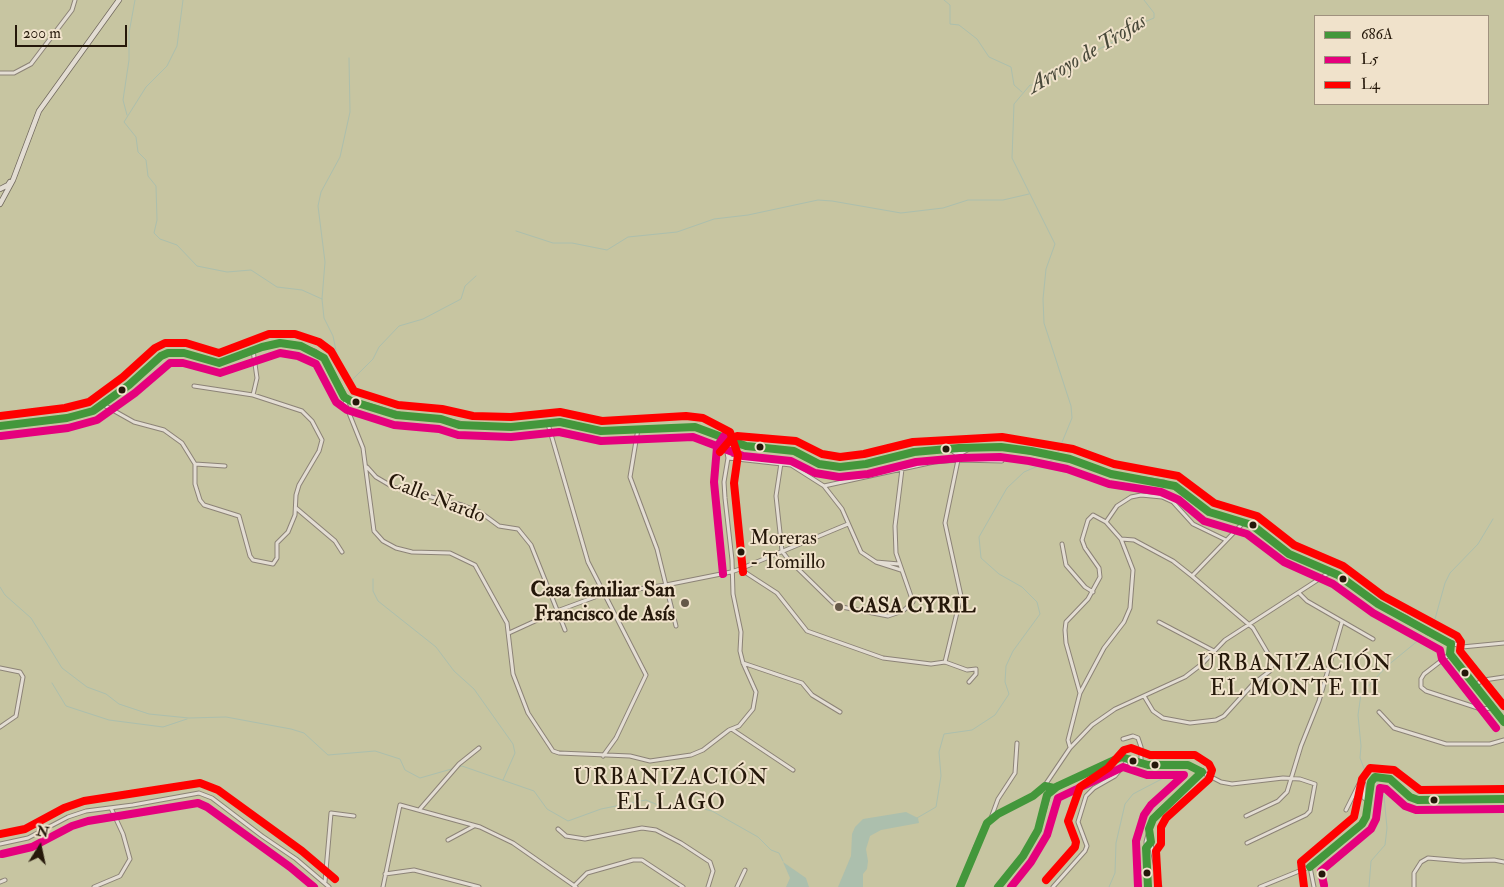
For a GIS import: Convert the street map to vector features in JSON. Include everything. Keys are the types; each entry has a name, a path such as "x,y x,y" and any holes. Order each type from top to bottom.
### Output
{"main road":[{"path":"0,204 7,193 39,111 119,0"},
{"path":"0,191 8,185 19,162"},
{"path":"0,191 7,193"},
{"path":"0,191 0,204"}],"street":[{"path":"0,73 14,73 31,64 72,10 75,0"},
{"path":"0,426 84,415 129,385 161,356 168,353 184,354 219,363 228,362 253,350 280,343 301,346 315,351 324,358 347,399 396,415 441,419 466,426 570,423 601,431 688,426 701,428 746,446"},
{"path":"253,350 257,378 253,395"},
{"path":"102,404 114,409 134,422 164,430 173,435 185,447 195,464 195,484 200,500 204,504 239,516 247,552 253,560 270,564 274,563 277,558 277,543 288,530 296,508 296,494 299,485 320,451 322,440 306,414 253,395 194,386"},
{"path":"109,399 114,409"},
{"path":"347,399 345,403 363,448 374,531 383,541 396,548 412,552 450,553 476,566 507,623 513,674 528,714 553,751 559,753 630,756 650,761 668,760 702,750 729,730 739,726 755,704 756,692 743,663 740,651 741,626 736,610 725,498 724,482 729,448 732,442"},
{"path":"548,424 588,562 646,675 616,738 603,756"},
{"path":"701,428 723,439 732,451"},
{"path":"638,429 630,477 657,549 676,626"},
{"path":"728,458 738,446 746,446 794,451 818,464 840,468 866,464 914,452 947,448 975,447 1031,451 1070,459 1111,474 1164,482 1184,492 1208,512 1244,522 1258,529 1289,554 1344,578 1385,609 1451,644 1468,647 1504,643"},
{"path":"958,457 963,451 975,447"},
{"path":"947,448 958,457"},
{"path":"946,662 961,596 945,523 958,457 958,448"},
{"path":"824,486 958,457 1002,461"},
{"path":"728,458 791,465 824,486 842,509 861,552 876,562 901,570"},
{"path":"781,463 776,496 782,550 834,603 842,607 878,615 893,615 912,604 912,596 896,553 895,526 902,468"},
{"path":"195,464 225,466"},
{"name":"Calle Nardo","path":"366,467 376,477 393,487 462,505 480,512 500,526 518,529 530,545 565,630"},
{"path":"1106,522 1117,506 1131,496 1162,497 1173,502 1194,524 1226,540"},
{"path":"296,508 335,541 342,552"},
{"path":"1070,748 1068,740 1080,693 1104,648 1124,622 1130,608 1132,570 1122,539 1106,522 1092,516 1088,520 1082,540 1084,548 1097,564 1100,573 1099,582 1093,592 1070,617 1065,630 1066,643 1080,693"},
{"path":"1192,576 1244,522"},
{"path":"508,633 557,610 603,594 666,585 733,572 848,524"},
{"path":"1122,539 1134,540 1173,561 1192,576 1249,625 1272,658 1272,667 1253,684 1224,716 1208,722 1171,720 1153,712 1144,696"},
{"path":"1062,544 1066,565 1085,587 1093,592"},
{"path":"876,562 899,564"},
{"path":"740,569 777,594 808,631 883,658 931,664 946,662 967,670 976,669 976,674 969,682"},
{"path":"991,819 1038,793 1070,748 1103,716 1185,676 1202,664 1225,640 1330,572"},
{"path":"1299,593 1307,601 1373,639"},
{"path":"1159,622 1214,651"},
{"path":"1246,816 1269,806 1284,796 1319,701 1342,622"},
{"path":"1451,644 1450,654 1504,722"},
{"path":"1450,654 1424,674 1421,679 1421,687 1426,691 1481,709 1493,708"},
{"path":"743,663 802,683 812,695 840,712"},
{"path":"0,668 20,672 23,678 16,716 0,727"},
{"path":"1474,685 1484,680 1504,677"},
{"path":"1379,712 1394,728 1446,744 1490,744 1504,740"},
{"path":"733,730 793,770"},
{"path":"1123,739 1134,736 1138,738 1141,748 1141,764"},
{"path":"960,887 976,846 991,819 993,809 1015,773 1016,743"},
{"path":"420,809 459,764 478,748"},
{"path":"1038,793 1046,794 1054,788 1121,757 1130,758 1141,764 1188,764 1221,782 1232,784 1292,778 1308,780 1316,785 1310,811 1306,815 1247,843"},
{"path":"1053,887 1085,852 1086,840 1078,822 1086,796 1094,788 1115,776 1130,758"},
{"path":"1148,887 1146,848 1149,829 1158,812 1202,772"},
{"path":"1260,887 1310,867 1362,824 1371,782 1378,776 1390,779 1410,797 1418,800 1504,799"},
{"path":"1049,780 1050,791"},
{"path":"1346,810 1359,784 1364,784 1364,798 1368,801"},
{"path":"1044,787 1054,788"},
{"path":"998,887 1023,856 1038,830 1046,794 1044,787"},
{"path":"0,844 28,838 78,813 191,793 206,795 296,859 330,887"},
{"path":"383,887 400,805 420,809 475,826 513,843 575,887 587,873 633,860 642,860 683,887"},
{"path":"94,887 120,876 130,858 123,834 111,808"},
{"path":"993,809 998,814"},
{"path":"325,883 332,813 354,816"},
{"path":"448,840 475,826"},
{"path":"558,829 566,836 585,839 642,828 656,830 681,843 710,862 713,871 708,887"},
{"path":"1149,829 1160,887"},
{"path":"1146,848 1151,842"},
{"path":"1414,887 1414,873 1421,862 1428,858 1504,862"},
{"path":"1310,867 1314,887"},
{"path":"385,874 414,870 479,887"},
{"path":"737,887 745,870"},
{"path":"0,882 5,880"}],"shaded area":[{"path":"0,0 1504,0 1504,887 0,887"},
{"path":"906,812 918,818 919,823 881,830 870,836 866,849 868,861 867,869 863,874 863,887 838,887 851,856 852,834 855,827 863,819"},
{"path":"783,862 806,878 809,887 786,887 790,878"}],"waterway":[{"path":"127,115 123,100 129,60 129,33 135,0"},
{"path":"183,0 177,46 167,66 146,87 124,122 136,137 138,152 146,160 148,176 156,186 157,220 154,233 160,239 177,245 197,266 227,272 251,270 277,287 302,290 322,299"},
{"path":"944,0 950,5 950,24 959,25 977,39 989,57 1011,67 1014,85 1022,92"},
{"name":"Arroyo de Trofas","path":"1058,452 1072,418 1071,406 1044,323 1043,299 1046,269 1055,244 1012,158 1014,104 1030,85 1041,85 1073,69 1086,56 1122,37 1135,26 1154,18 1154,13 1144,0"},
{"path":"349,58 350,112 340,157 321,192 318,206 325,262 322,299 324,318 333,336 340,370 352,391"},
{"path":"516,231 553,243 572,243 607,250 628,237 677,232 714,219 748,215 818,200 901,213 943,208 968,200 1003,200 1029,194"},
{"path":"348,384 373,359 379,347 399,326 423,319 461,299 465,286 476,276"},
{"name":"Arroyo de Trofas","path":"917,818 936,807 941,776 939,752 944,734 972,730 995,715 1009,694 1005,682 1006,666 1013,651 1040,614 1037,602 1022,587 999,574 981,558 979,537 1007,488 1024,472 1052,460"},
{"path":"1431,625 1435,619 1445,583 1450,573 1478,544 1493,519"},
{"path":"373,579 373,591 378,601 436,647 454,671 474,689 513,744 515,753 503,780"},
{"path":"0,587 5,595 31,618 62,668 87,687 106,694 119,704 149,714 189,718 226,717 291,729 304,733 328,755 375,751 400,759 405,770 420,778 462,766 534,791 547,809 568,821 601,809 646,800 670,810 696,807 712,811 758,837 771,850 779,853 783,861"},
{"path":"1371,775 1365,771 1360,758 1361,746 1358,715 1361,694 1387,666 1420,639"},
{"path":"52,683 66,706 109,720 163,727 187,719"},
{"path":"1109,887 1115,873 1116,843 1125,804 1133,794 1177,771"},
{"path":"1369,887 1371,861 1385,845 1387,828 1384,796 1376,781"}],"transit line":[{"name":"L4","path":"0,416 65,408 89,402 123,377 155,348 165,343 186,343 219,353 269,334 295,334 319,342 331,351 354,391 398,405 442,409 473,416 511,417 560,412 602,421 686,416 703,418 730,432 738,455 734,483 743,572"},
{"name":"686A","path":"0,426 67,418 93,411 129,385 161,356 168,353 184,353 219,363 262,347 280,343 301,346 324,358 344,397 351,401 396,415 441,419 459,425 511,427 560,422 601,431 695,427 746,446 794,451 819,464 840,467 866,464 914,452 959,448 1001,447 1031,451 1070,459 1111,474 1175,486 1209,512 1252,525 1289,554 1338,575 1378,604 1451,644"},
{"name":"L5","path":"1,436 68,428 97,420 135,393 170,363 183,363 220,373 280,353 298,356 316,364 336,402 347,410 394,425 439,429 458,435 511,437 559,432 601,441 693,437 743,456 791,461 815,473 839,477 868,474 916,462 960,458 1000,457 1029,461 1067,469 1109,484 1161,492 1179,500 1204,521 1247,534 1284,562 1333,584 1373,613 1440,650 1442,659 1496,728"},
{"name":"L5","path":"723,574 714,482 717,447 724,436"},
{"name":"L4","path":"720,452 731,439 737,436 796,441 822,454 840,457 864,454 913,442 1002,437 1073,449 1114,464 1178,476 1214,503 1257,516 1294,545 1343,566 1383,596 1457,636 1461,642 1460,651 1504,706"},
{"name":"686A","path":"1451,644 1450,654 1504,722"},
{"name":"L4","path":"1046,880 1075,847 1076,842 1068,821 1080,787 1108,768 1124,750 1131,748 1150,755 1195,755 1209,764 1212,770 1209,779 1166,818 1161,827 1161,844 1156,851 1158,886"},
{"name":"686A","path":"960,887 987,823 998,814 1033,796 1045,786 1054,788 1121,757 1148,765 1188,765 1202,772"},
{"name":"L5","path":"1011,887 1031,862 1047,835 1058,798 1123,767 1147,775 1184,775 1151,805 1144,815 1136,841 1138,887"},
{"name":"L4","path":"1304,887 1301,862 1354,817 1362,779 1370,768 1394,770 1420,790 1504,789"},
{"name":"686A","path":"1148,887 1146,848 1151,842 1149,829 1153,819 1202,772"},
{"name":"686A","path":"1310,867 1362,824 1366,817 1371,782 1375,777 1390,779 1410,797 1418,800 1504,799"},
{"name":"L4","path":"0,834 25,829 64,808 84,801 200,783 218,790 302,851 335,879"},
{"name":"686A","path":"998,887 1023,856 1038,830 1047,795 1058,786"},
{"name":"L5","path":"1324,885 1321,871 1371,829 1376,819 1380,788 1386,789 1405,806 1416,810 1504,809"},
{"name":"L5","path":"2,854 32,847 72,826 88,821 198,803 207,807 290,867 314,887"}],"place":[{"name":"Moreras - Tomillo","path":"741,552"},
{"name":"Casa familiar San Francisco de Asís","path":"685,603"},
{"name":"CASA CYRIL","path":"839,607"}],"district":[{"name":"URBANIZACIÓN EL MONTE III","path":"1295,678"},
{"name":"URBANIZACIÓN EL LAGO","path":"671,792"}]}
